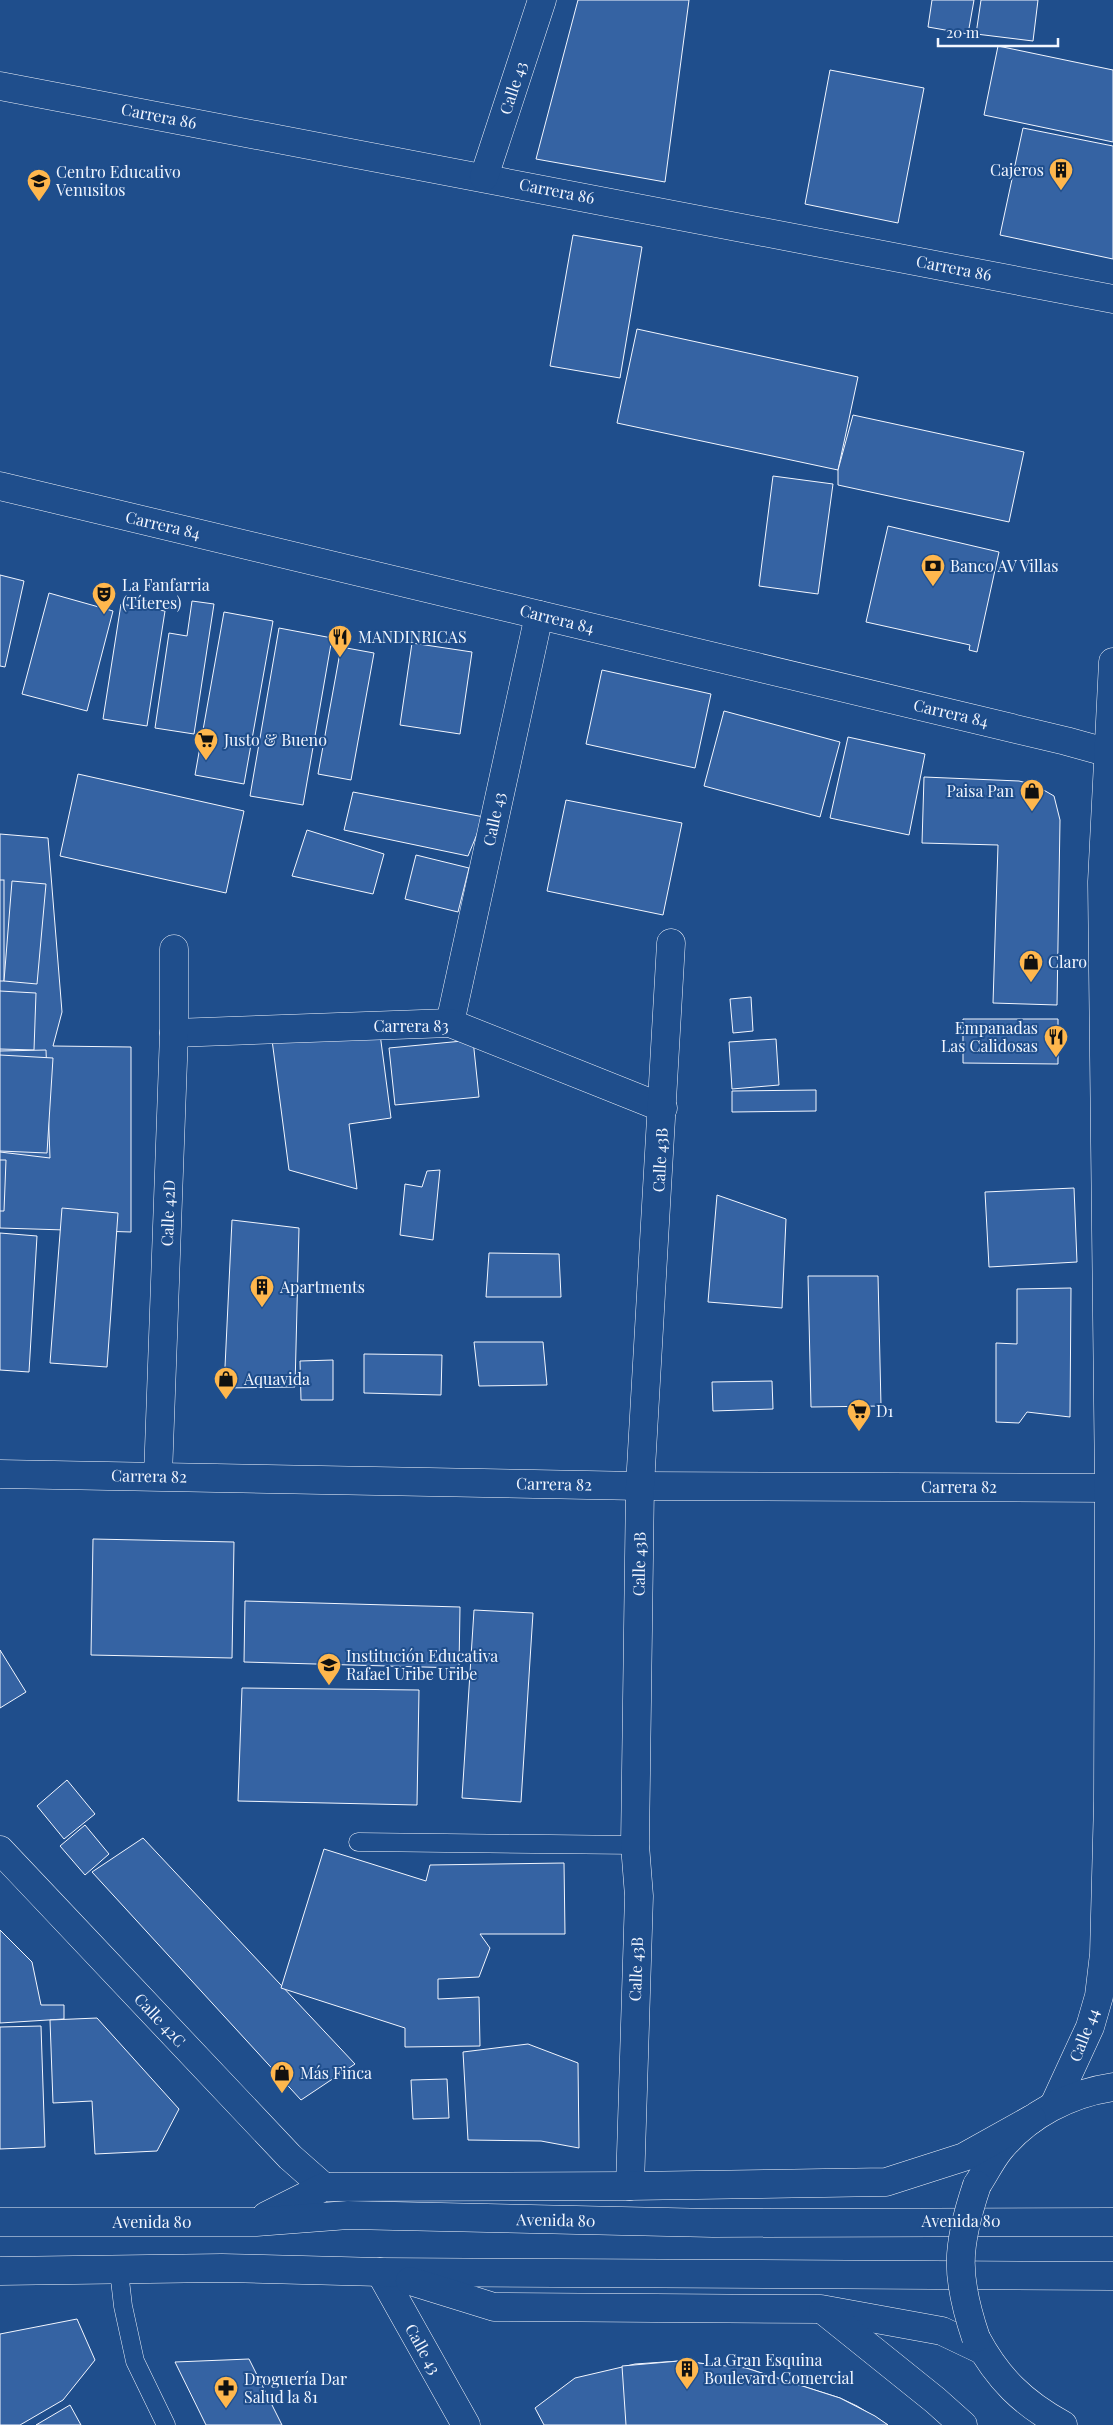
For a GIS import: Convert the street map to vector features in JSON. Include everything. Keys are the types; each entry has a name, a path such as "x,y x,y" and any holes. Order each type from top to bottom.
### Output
{"street":[{"name":"Calle 43","path":"484,177 542,0"},
{"name":"Carrera 86","path":"0,86 484,177 1113,299"},
{"name":"Carrera 84","path":"0,486 1110,753"},
{"name":"Calle 43","path":"450,1023 539,615"},
{"name":"Calle 44","path":"1054,2105 1090,2027 1099,1996 1104,1954 1108,1801 1108,1488 1102,882 1110,753 1113,662"},
{"name":"Calle 44","path":"1102,882 1113,923"},
{"name":"Calle 43B","path":"630,2186 639,1896 635,1845 640,1486 671,943"},
{"name":"Calle 42D","path":"158,1476 174,1033 174,950"},
{"name":"Carrera 83","path":"174,1033 450,1023 663,1108"},
{"name":"Carrera 82","path":"0,1474 640,1486 1108,1488"},
{"name":"Calle 42C","path":"0,1850 290,2157 324,2187"},
{"path":"256,2222 324,2187 630,2186 886,2182 964,2157 1032,2120 1054,2105 1095,2090 1113,2087"},
{"path":"1032,2120 1000,2149 977,2185 964,2222 959,2262 963,2301 979,2344 1005,2383 1035,2410 1063,2425"},
{"name":"Avenida 80","path":"0,2222 256,2222 348,2215 713,2223 1113,2222"},
{"path":"0,2271 222,2268 380,2272 1113,2276"},
{"name":"Calle 43","path":"380,2272 466,2425"},
{"path":"380,2272 494,2307 821,2309 942,2331 979,2344"},
{"path":"821,2309 935,2400 963,2425"}],"lane":[{"path":"358,1842 635,1845"},
{"path":"119,2270 123,2306 135,2360 166,2425"}],"building":[{"path":"578,0 689,0 665,182 536,159"},
{"path":"932,0 974,0 968,34 928,27"},
{"path":"981,0 1038,0 1033,41 976,34"},
{"path":"998,46 1113,70 1113,142 984,115"},
{"path":"830,70 924,88 898,223 805,204"},
{"name":"Cajeros","path":"1023,128 1113,146 1113,259 1000,235"},
{"path":"573,235 642,247 620,378 550,366"},
{"path":"637,329 858,377 838,470 617,423"},
{"path":"853,415 1024,452 1009,522 838,485 838,470"},
{"path":"773,476 833,484 818,594 759,586"},
{"name":"Banco AV Villas","path":"888,526 999,552 977,652 969,650 970,645 866,622"},
{"path":"0,575 24,581 5,667 0,666"},
{"path":"49,593 113,611 87,711 22,694"},
{"path":"192,601 214,604 194,734 155,728 169,633 187,636"},
{"path":"121,604 165,611 147,726 103,719"},
{"path":"224,612 273,621 244,784 195,775"},
{"path":"279,628 332,638 303,805 250,796"},
{"path":"412,643 472,652 460,734 400,725"},
{"path":"341,647 374,653 351,780 318,774"},
{"path":"602,670 711,694 695,768 586,744"},
{"path":"724,711 840,742 820,817 704,786"},
{"path":"848,737 925,754 909,835 830,818"},
{"path":"78,774 244,811 226,893 60,856"},
{"path":"924,777 1019,781 1035,785 1054,796 1060,820 1057,1005 993,1003 998,845 922,843"},
{"path":"353,792 484,817 468,856 344,830"},
{"path":"566,800 682,823 663,915 547,891"},
{"path":"307,830 384,854 373,894 292,876"},
{"path":"0,834 48,838 62,1012 53,1046 131,1047 131,1232 0,1228"},
{"path":"416,855 469,868 458,912 405,899"},
{"path":"0,880 4,880 4,981 0,981"},
{"path":"12,881 46,884 37,984 4,981"},
{"path":"0,991 36,993 34,1050 0,1049"},
{"path":"751,997 753,1031 733,1033 730,999"},
{"path":"963,1019 1058,1019 1058,1064 963,1063"},
{"path":"379,1026 391,1118 349,1124 357,1189 289,1170 272,1040"},
{"path":"776,1039 779,1085 732,1089 729,1042"},
{"path":"473,1040 479,1097 395,1105 389,1048"},
{"path":"46,1050 50,1158 0,1152 0,1051"},
{"path":"0,1055 53,1058 47,1153 0,1151"},
{"path":"816,1090 816,1111 732,1112 732,1091"},
{"path":"0,1160 6,1160 4,1211 0,1211"},
{"path":"440,1170 433,1240 400,1235 405,1184 422,1187 427,1171"},
{"path":"1074,1188 1077,1262 989,1267 985,1192"},
{"path":"717,1195 786,1219 782,1308 708,1302"},
{"path":"62,1208 118,1213 107,1367 50,1363"},
{"name":"Apartments","path":"232,1220 299,1228 295,1387 224,1388"},
{"path":"0,1233 37,1236 29,1372 0,1370"},
{"path":"489,1253 559,1254 561,1297 486,1297"},
{"path":"808,1276 878,1276 881,1406 811,1407"},
{"path":"1071,1288 1070,1417 1027,1412 1019,1423 996,1422 996,1343 1017,1344 1017,1289"},
{"path":"474,1342 543,1342 547,1385 479,1386"},
{"path":"364,1354 442,1355 441,1395 364,1393"},
{"path":"333,1360 333,1400 301,1400 300,1361"},
{"path":"772,1381 773,1409 713,1411 712,1382"},
{"path":"93,1539 234,1542 232,1658 91,1655"},
{"path":"245,1601 460,1607 459,1668 244,1662"},
{"path":"474,1610 533,1613 521,1802 462,1798"},
{"path":"0,1650 26,1692 0,1708"},
{"path":"242,1688 419,1690 417,1805 238,1801"},
{"path":"67,1780 95,1814 64,1839 37,1806"},
{"path":"85,1825 109,1854 85,1875 60,1846"},
{"path":"143,1838 355,2064 301,2100 92,1872"},
{"path":"324,1849 426,1881 430,1865 564,1863 565,1934 480,1934 490,1948 479,1977 438,1979 438,1999 479,1997 480,2046 405,2047 405,2028 281,1988"},
{"path":"0,1930 32,1962 41,2005 64,2005 64,2019 0,2023"},
{"path":"97,2018 179,2109 157,2151 95,2154 92,2101 53,2103 50,2020"},
{"path":"41,2026 45,2147 0,2149 0,2027"},
{"path":"528,2044 578,2063 579,2148 541,2141 468,2140 463,2052"},
{"path":"447,2079 449,2118 413,2119 411,2080"},
{"path":"77,2319 95,2360 63,2400 20,2425 0,2425 0,2334"},
{"path":"249,2359 282,2425 206,2425 175,2362"},
{"name":"La Gran Esquina Boulevard Comercial","path":"679,2361 746,2368 840,2398 888,2425 544,2425 535,2408 575,2378 635,2364"},
{"name":"La Gran Esquina Boulevard Comercial","path":"679,2361 746,2368 840,2398 888,2425 626,2425 622,2366"},
{"path":"70,2405 81,2425 36,2425"}],"place":[{"name":"Cajeros","path":"1061,191"},
{"name":"Centro Educativo Venusitos","path":"39,202"},
{"name":"Banco AV Villas","path":"933,587"},
{"name":"La Fanfarria (Títeres)","path":"104,615"},
{"name":"MANDINRICAS","path":"340,658"},
{"name":"Justo & Bueno","path":"206,761"},
{"name":"Paisa Pan","path":"1032,812"},
{"name":"Claro","path":"1031,983"},
{"name":"Empanadas Las Calidosas","path":"1056,1058"},
{"name":"Apartments","path":"262,1308"},
{"name":"Aquavida","path":"226,1400"},
{"name":"D1","path":"859,1432"},
{"name":"Institución Educativa Rafael Uribe Uribe","path":"329,1686"},
{"name":"Más Finca","path":"282,2094"},
{"name":"La Gran Esquina Boulevard Comercial","path":"687,2390"},
{"name":"Droguería Dar Salud la 81","path":"226,2409"}]}
